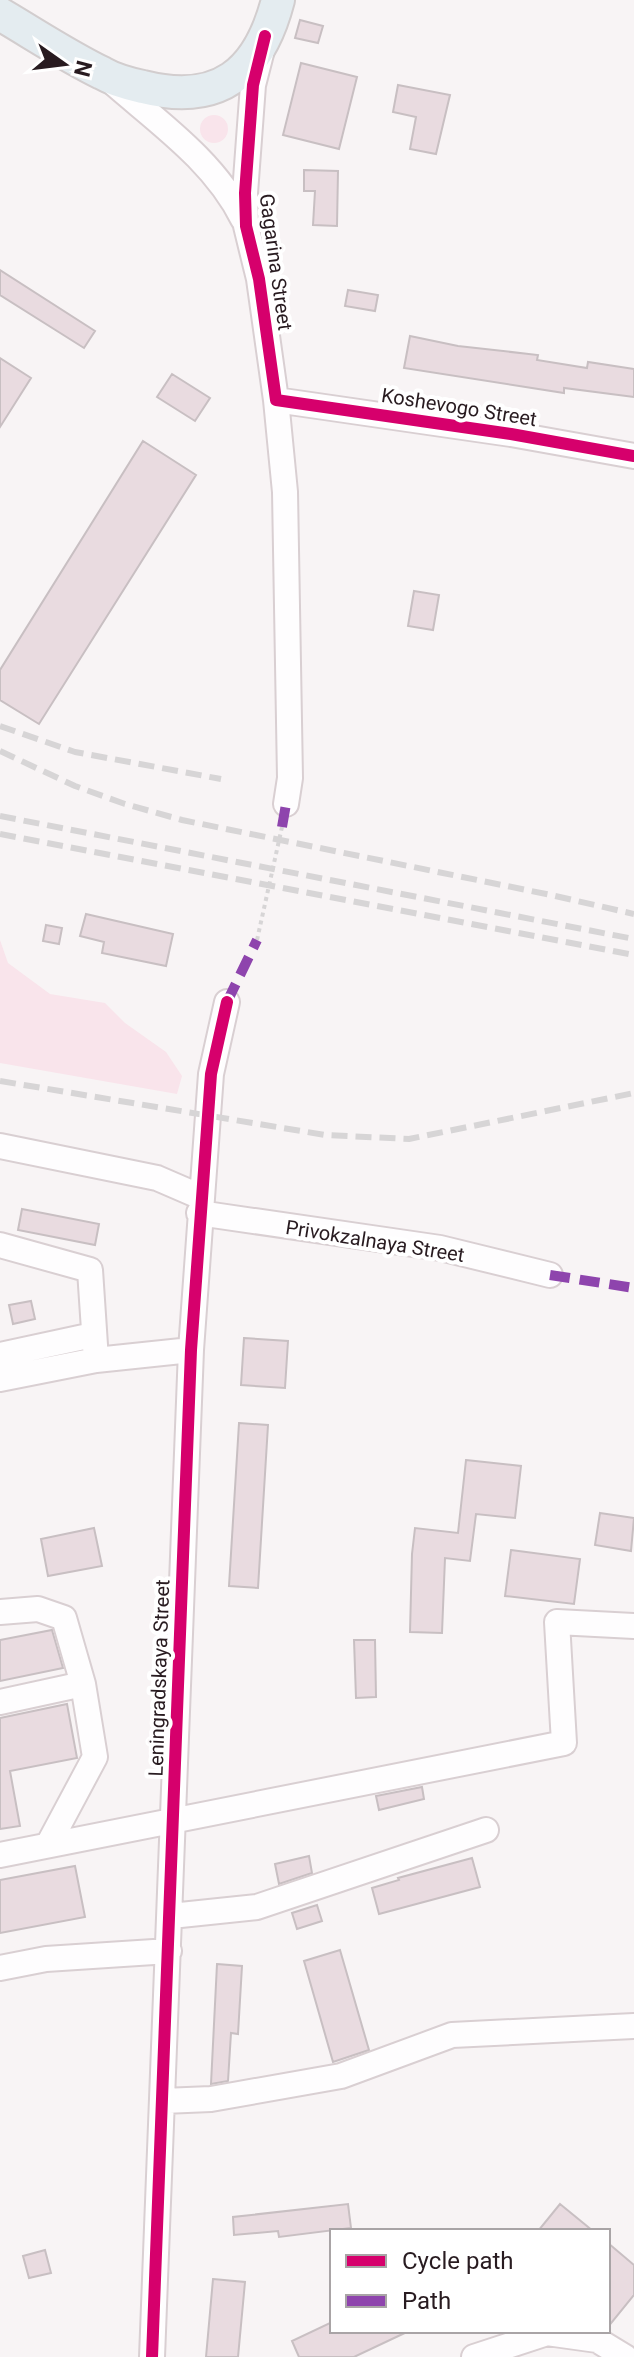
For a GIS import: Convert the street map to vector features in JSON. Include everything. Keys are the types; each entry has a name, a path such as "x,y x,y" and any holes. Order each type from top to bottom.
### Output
{"main road":[{"name":"Gagarina Street","path":"104,75 158,91 200,92 217,88 237,75 254,58 278,0"},
{"path":"0,14 104,75"}],"street":[{"name":"Gagarina Street","path":"265,36 253,85 245,193 246,226 259,279 285,492 290,778 284,816"},
{"path":"104,75 212,172 234,201 246,226"},
{"name":"Koshevogo Street","path":"276,400 511,434 634,456"},
{"name":"Leningradskaya Street","path":"152,2357 191,1350 211,1074 227,1002"},
{"name":"Privokzalnaya Street","path":"0,1146 157,1178 200,1205 440,1248 550,1275"},
{"path":"0,1245 90,1270 96,1360"},
{"path":"0,1355 93,1335"},
{"path":"0,1379 96,1360 191,1350"},
{"path":"0,1612 38,1609 64,1618 83,1684 95,1757 48,1845"},
{"path":"0,1855 564,1743 557,1622 634,1626"},
{"path":"0,1702 83,1684"},
{"path":"171,1916 257,1907 486,1830"},
{"path":"0,1968 46,1959 169,1951"},
{"path":"163,2101 211,2099 341,2076 452,2035 634,2026"},
{"path":"474,2357 547,2333 597,2340 625,2357"}],"path":[{"path":"257,940 284,816"}],"shaded area":[{"path":"214,115 224,119 228,129 224,139 214,143 204,139 200,129 204,119"},
{"path":"0,940 8,963 50,994 105,1003 125,1023 166,1052 182,1076 177,1094 0,1063"}],"building":[{"path":"300,20 323,26 318,43 295,38"},
{"path":"301,63 357,77 339,149 283,135"},
{"path":"398,85 450,95 436,154 410,149 416,117 393,112"},
{"path":"304,170 338,171 337,226 313,225 315,191 304,191"},
{"path":"0,270 95,331 84,348 0,295"},
{"path":"348,290 378,295 375,311 345,306"},
{"path":"410,336 458,346 538,355 537,360 587,368 588,362 634,369 634,397 564,388 564,393 404,368"},
{"path":"0,358 31,378 0,427"},
{"path":"172,374 210,398 195,421 157,397"},
{"path":"143,441 196,475 39,724 0,700 0,670"},
{"path":"414,591 439,595 433,630 408,626"},
{"path":"86,914 173,934 166,966 102,953 104,942 80,936"},
{"path":"46,925 62,928 59,944 43,941"},
{"path":"22,1209 99,1224 95,1245 18,1230"},
{"path":"31,1301 35,1319 13,1324 9,1305"},
{"path":"244,1338 288,1341 285,1388 241,1385"},
{"path":"239,1423 268,1425 258,1588 229,1586"},
{"path":"466,1460 521,1466 515,1518 476,1514 470,1561 445,1558 442,1633 410,1632 415,1528 458,1533"},
{"path":"600,1513 634,1518 631,1551 595,1545"},
{"path":"94,1528 102,1566 48,1576 41,1539"},
{"path":"511,1550 580,1559 574,1604 505,1596"},
{"path":"52,1630 63,1668 0,1681 0,1640"},
{"path":"354,1640 375,1640 376,1697 356,1698"},
{"path":"67,1704 77,1758 10,1771 20,1826 0,1829 0,1718"},
{"path":"422,1787 424,1799 379,1810 376,1796"},
{"path":"309,1856 312,1873 279,1884 275,1864"},
{"path":"472,1858 480,1887 379,1914 372,1888"},
{"path":"75,1866 85,1917 0,1933 0,1880"},
{"path":"317,1905 322,1921 297,1929 292,1913"},
{"path":"340,1950 369,2050 333,2062 304,1961"},
{"path":"217,1964 242,1966 238,2034 231,2033 228,2081 211,2084"},
{"path":"348,2204 351,2228 279,2237 278,2231 234,2235 233,2217"},
{"path":"560,2204 591,2229 540,2229"},
{"path":"610,2245 634,2265 634,2295 610,2325"},
{"path":"45,2250 51,2273 29,2278 23,2256"},
{"path":"213,2279 245,2282 238,2357 206,2357"},
{"path":"330,2323 330,2333 405,2333 354,2357 299,2357 292,2341"}],"railway":[{"path":"0,726 75,752 221,779"},
{"path":"0,751 75,786 182,820 634,914"},
{"path":"0,816 634,939"},
{"path":"0,834 634,955"},
{"path":"0,1081 325,1135 409,1139 634,1093"}],"marked path":[{"path":"282,827 286,804"},
{"path":"227,1002 257,940"},
{"path":"550,1275 634,1288"}],"cycle path":[{"path":"265,36 253,85 245,193 246,226 259,279 276,400 511,434 634,456"},
{"path":"152,2357 191,1350 211,1074 227,1002"}]}
